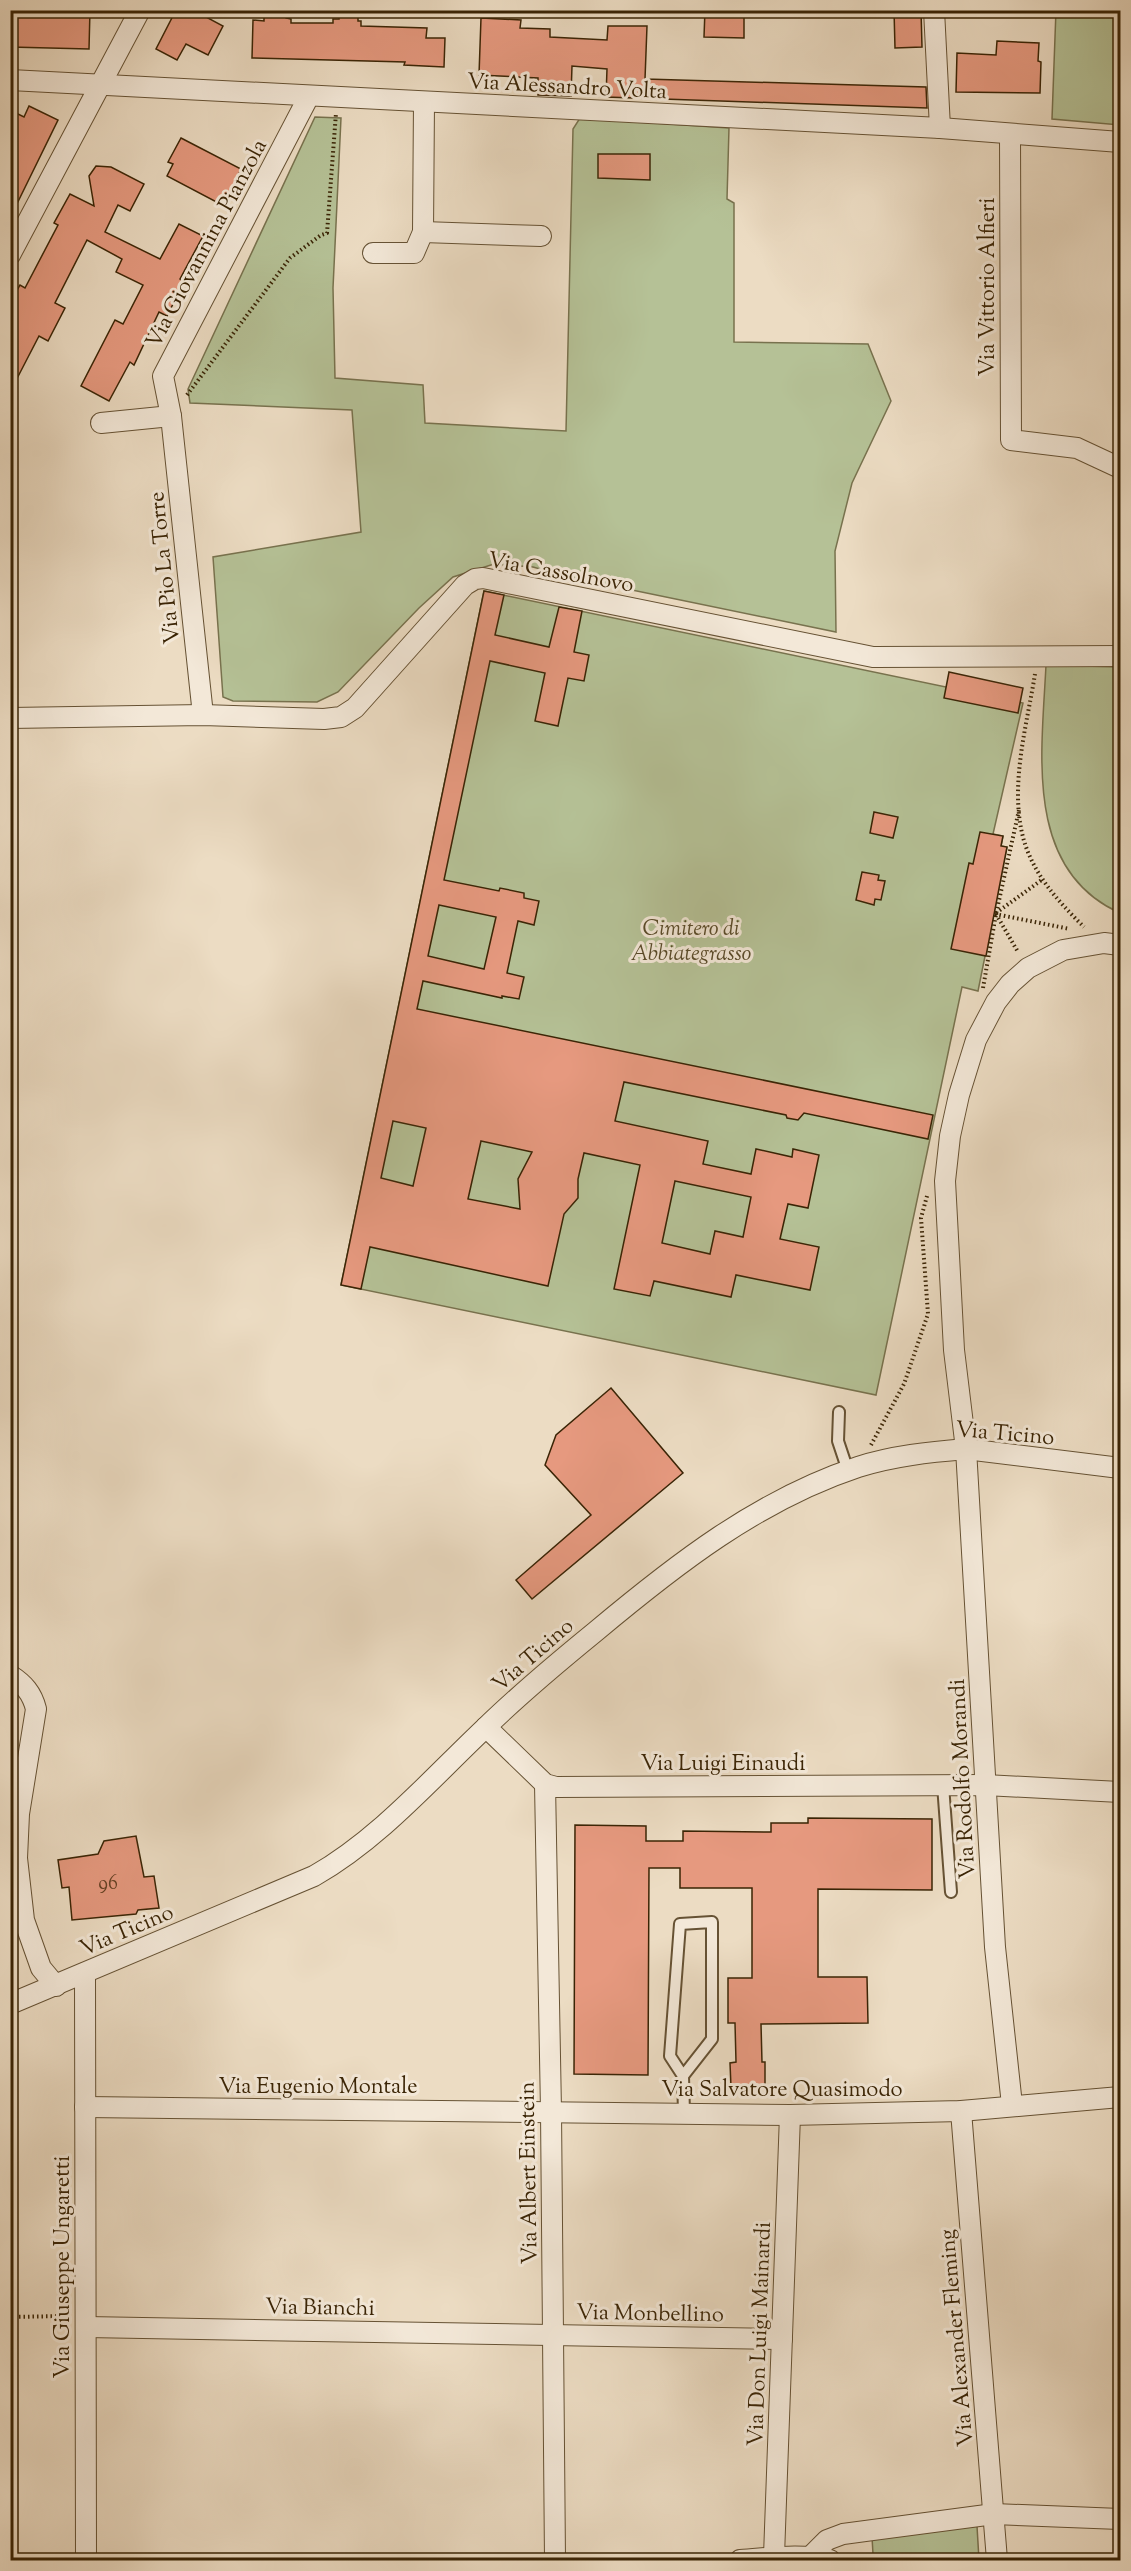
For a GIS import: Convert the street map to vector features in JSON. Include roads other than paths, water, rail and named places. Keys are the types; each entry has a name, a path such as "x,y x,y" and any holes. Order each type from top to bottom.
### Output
{"street":[{"path":"10,255 140,10"},
{"path":"934,10 940,128"},
{"name":"Via Alessandro Volta","path":"10,80 940,128 1120,142"},
{"name":"Via Giovannina Pianzola","path":"171,416 163,376 309,96"},
{"path":"373,253 414,253 423,232 424,102"},
{"name":"Via Vittorio Alfieri","path":"1010,135 1011,440 1077,448 1120,468"},
{"path":"423,232 541,236"},
{"path":"101,423 171,416"},
{"name":"Via Pio La Torre","path":"171,416 203,715"},
{"name":"Via Cassolnovo","path":"10,718 203,715 324,719 341,717 355,708 465,585 475,579 483,578 856,654 909,658 1038,655 1081,649 1120,656"},
{"name":"Via Rodolfo Morandi","path":"1012,2105 995,1947 966,1449 954,1350 945,1181 958,1095 976,1040 1003,993 1028,968 1063,950 1104,943 1120,945"},
{"name":"Via Ticino","path":"10,2004 314,1876 332,1866 410,1801 486,1727 619,1612 715,1539 783,1498 848,1471 877,1462 966,1449 1120,1468"},
{"path":"10,1674 27,1689 36,1709 18,1825 17,1858 24,1920 41,1968 56,1986"},
{"path":"486,1727 545,1785"},
{"name":"Via Luigi Einaudi","path":"545,1785 556,1787 985,1785 1120,1792"},
{"name":"Via Albert Einstein","path":"545,1785 551,2110 555,2560"},
{"name":"Via Giuseppe Ungaretti","path":"85,1973 86,2560"},
{"name":"Via Salvatore Quasimodo","path":"551,2110 790,2115 961,2111 1120,2097"},
{"name":"Via Eugenio Montale","path":"85,2107 551,2110"},
{"name":"Via Alexander Fleming","path":"961,2111 997,2560"},
{"name":"Via Don Luigi Mainardi","path":"774,2556 790,2115"},
{"name":"Via Bianchi","path":"86,2321 553,2334"},
{"name":"Via Monbellino","path":"553,2334 782,2339"},
{"path":"748,2560 774,2556 821,2558 827,2540 843,2534 994,2514 1120,2519"}],"lane":[{"path":"839,1412 838,1441 848,1471"},
{"path":"943,1785 951,1892"},
{"path":"683,2076 712,2039 712,1922 680,1924 670,2056 683,2076 684,2113"}],"park label":[{"name":"Cimitero di Abbiategrasso","path":"691,940"}]}
